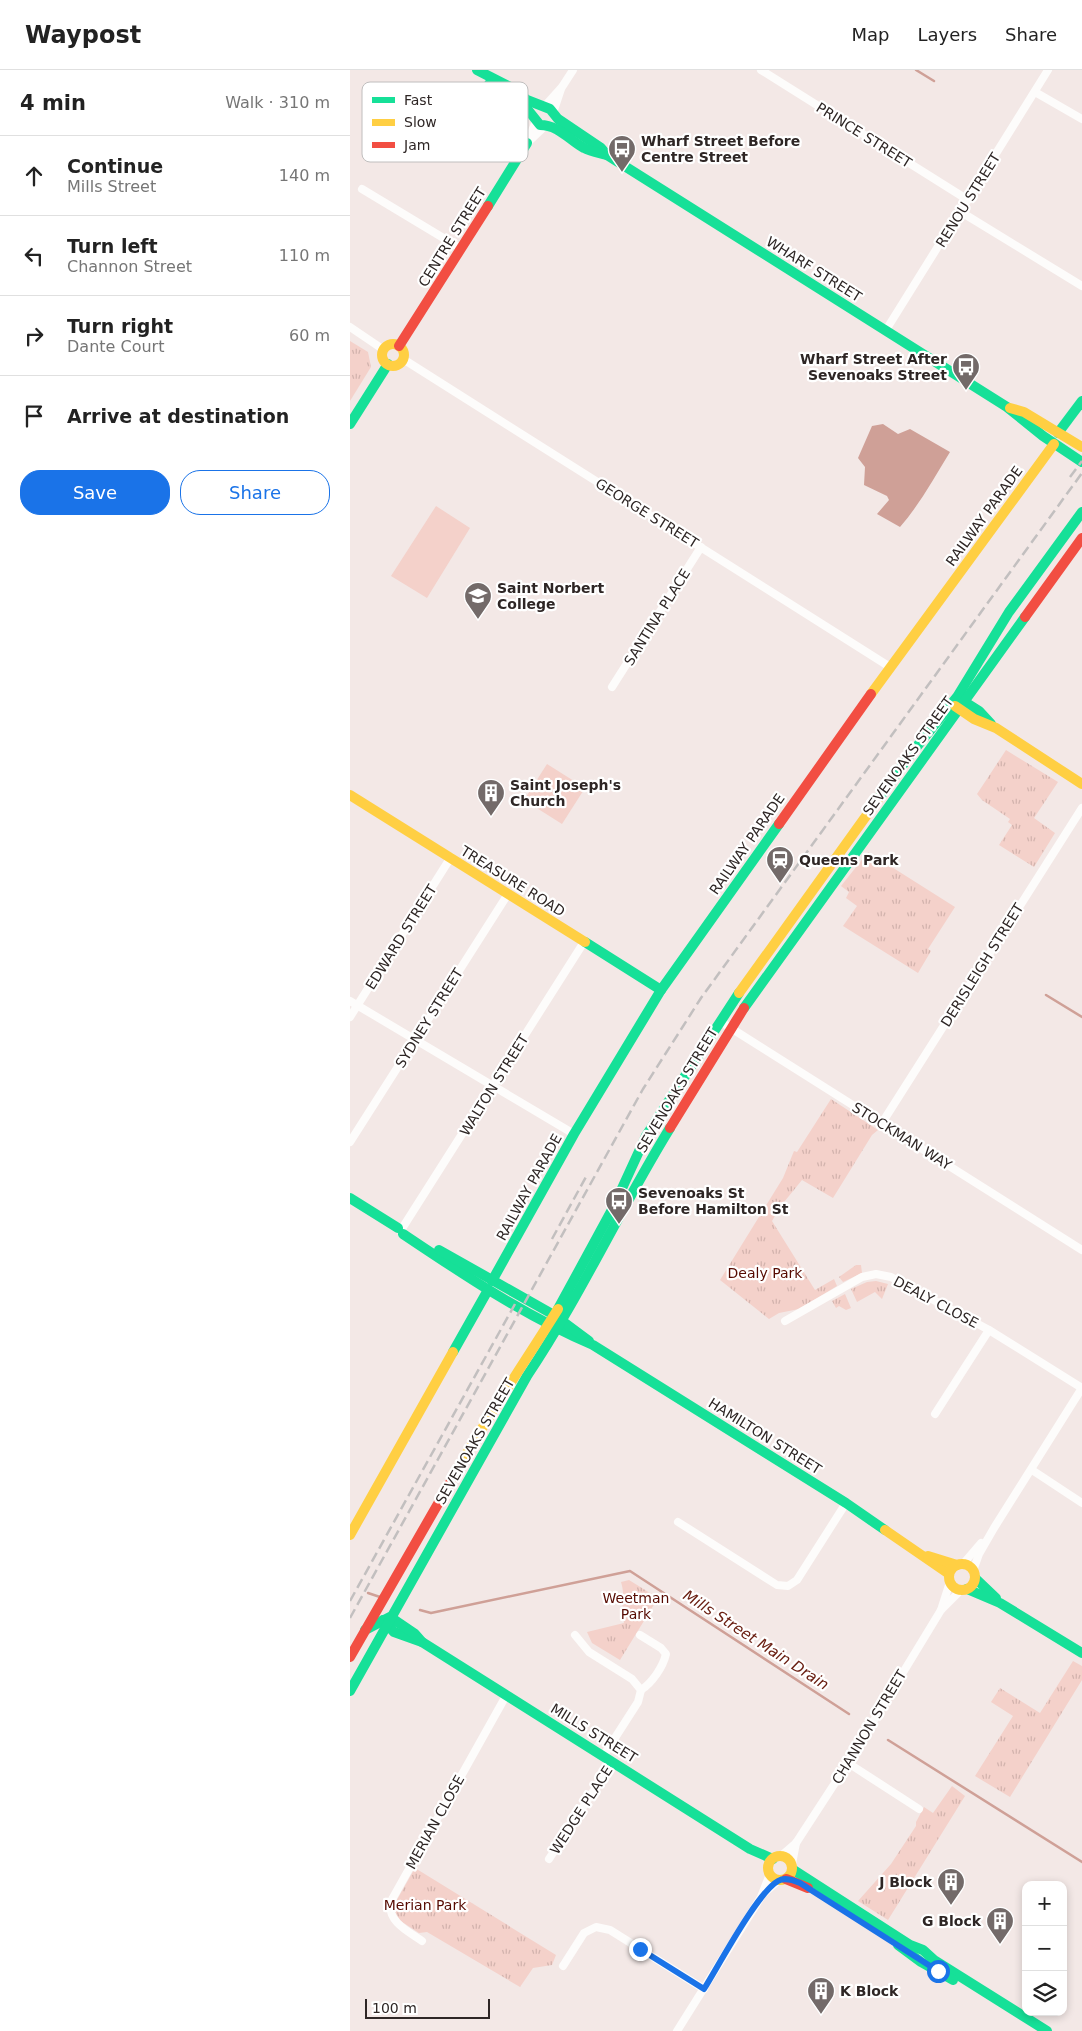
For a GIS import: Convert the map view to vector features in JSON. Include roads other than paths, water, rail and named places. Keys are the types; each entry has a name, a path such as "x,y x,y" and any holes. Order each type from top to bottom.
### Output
{"street":[{"path":"470,70 488,82"},
{"name":"WHARF STREET","path":"477,70 500,82"},
{"path":"548,110 573,70"},
{"name":"PRINCE STREET","path":"760,70 968,200"},
{"name":"RENOU STREET","path":"886,330 1048,70"},
{"path":"1035,92 1082,119"},
{"name":"WHARF STREET","path":"528,100 548,110 601,148 607,155"},
{"path":"535,119 537,110 548,110"},
{"path":"546,125 553,120 548,110"},
{"path":"528,112 535,119"},
{"name":"WHARF STREET","path":"535,119 567,134 585,149 607,155 1006,407 1054,444 1082,462"},
{"name":"CENTRE STREET","path":"528,140 535,119"},
{"name":"CENTRE STREET","path":"528,142 546,125"},
{"name":"CENTRE STREET","path":"399,346 515,162"},
{"path":"362,189 460,248"},
{"path":"960,212 1082,286"},
{"path":"350,327 384,350"},
{"path":"389,345 399,346 404,352 404,359 397,365 388,364 383,359 384,350 389,345"},
{"name":"GEORGE STREET","path":"404,359 890,667"},
{"path":"350,424 388,364"},
{"path":"1058,433 1082,401"},
{"name":"WHARF STREET","path":"1006,407 1024,412 1082,447"},
{"name":"RAILWAY PARADE","path":"350,1535 574,1134 661,990 890,667 1054,444"},
{"name":"SEVENOAKS STREET","path":"958,703 1019,599 1082,512"},
{"name":"SEVENOAKS STREET","path":"350,1690 386,1621 755,972 911,754 958,703 1082,538"},
{"name":"SANTINA PLACE","path":"612,687 701,547"},
{"path":"958,703 979,711 996,728 1082,784"},
{"name":"TREASURE ROAD","path":"350,795 661,990"},
{"name":"DERISLEIGH STREET","path":"882,1123 1082,808"},
{"name":"EDWARD STREET","path":"350,1017 354,1003 451,857"},
{"name":"SYDNEY STREET","path":"350,1142 508,894"},
{"name":"WALTON STREET","path":"402,1230 584,942"},
{"path":"354,1003 574,1134"},
{"name":"SEVENOAKS STREET","path":"558,1318 646,1136 726,1025"},
{"name":"STOCKMAN WAY","path":"726,1025 1082,1250"},
{"name":"HAMILTON STREET","path":"350,1198 490,1285 553,1327 593,1345"},
{"name":"DEALY CLOSE","path":"785,1320 862,1277 876,1274 891,1277 989,1330 1082,1388"},
{"name":"HAMILTON STREET","path":"490,1285 558,1318 593,1345 846,1503 920,1553 949,1578"},
{"name":"SEVENOAKS STREET","path":"350,1657 486,1420 553,1327"},
{"path":"935,1414 989,1330"},
{"path":"964,1589 973,1584 979,1554 1082,1388"},
{"path":"1032,1470 1082,1503"},
{"path":"678,1522 778,1585 788,1586 797,1580 846,1503"},
{"path":"994,1528 949,1578 954,1588 964,1589 1000,1603 1082,1653"},
{"name":"HAMILTON STREET","path":"920,1553 960,1565"},
{"path":"960,1565 974,1574 1000,1603"},
{"name":"CHANNON STREET","path":"678,2031 761,1897 773,1864 796,1843 848,1763 940,1610 949,1578"},
{"name":"CHANNON STREET","path":"940,1610 964,1589"},
{"path":"364,1630 386,1621 382,1600"},
{"name":"MILLS STREET","path":"386,1621 415,1634 422,1642 609,1758 773,1864"},
{"path":"575,1635 589,1652 632,1679 641,1690"},
{"name":"WEDGE PLACE","path":"549,1859 609,1758 638,1702 641,1690 654,1678 664,1661 666,1654 661,1648 640,1635"},
{"name":"MERIAN CLOSE","path":"422,1941 393,1920 389,1911 390,1903 506,1694"},
{"path":"848,1763 919,1809"},
{"name":"CHANNON STREET","path":"792,1867 796,1843"},
{"path":"1035,2031 921,1962 800,1883 782,1879 773,1864 788,1858 792,1867 910,1945 923,1950 934,1960 1047,2031"},
{"path":"782,1879 792,1867"},
{"name":"CHANNON STREET","path":"761,1897 782,1879"},
{"path":"564,1966 584,1933 596,1926 610,1930 704,1989"}],"waterway":[{"path":"916,70 934,81"},
{"path":"1046,995 1082,1017"},
{"name":"Mills Street Main Drain","path":"420,1610 431,1613 630,1571 849,1714"},
{"path":"368,1593 380,1597"},
{"name":"Mills Street Main Drain","path":"888,1740 1082,1862"}],"railway":[{"path":"1070,477 1082,461"},
{"path":"350,1618 643,1089 701,998 1082,473"},
{"path":"552,1239 587,1175"},
{"path":"350,1601 515,1304"}],"place":[{"name":"Wharf Street Before Centre Street","path":"622,173"},
{"name":"Wharf Street After Sevenoaks Street","path":"966,391"},
{"name":"Saint Norbert College","path":"478,620"},
{"name":"Saint Joseph's Church","path":"491,817"},
{"name":"Queens Park","path":"780,884"},
{"name":"Sevenoaks St Before Hamilton St","path":"619,1225"},
{"name":"J Block","path":"951,1906"},
{"name":"G Block","path":"1000,1945"},
{"name":"K Block","path":"821,2015"}],"park label":[{"name":"Dealy Park","path":"765,1273"},
{"name":"Weetman Park","path":"636,1606"},
{"name":"Merian Park","path":"425,1905"}]}
